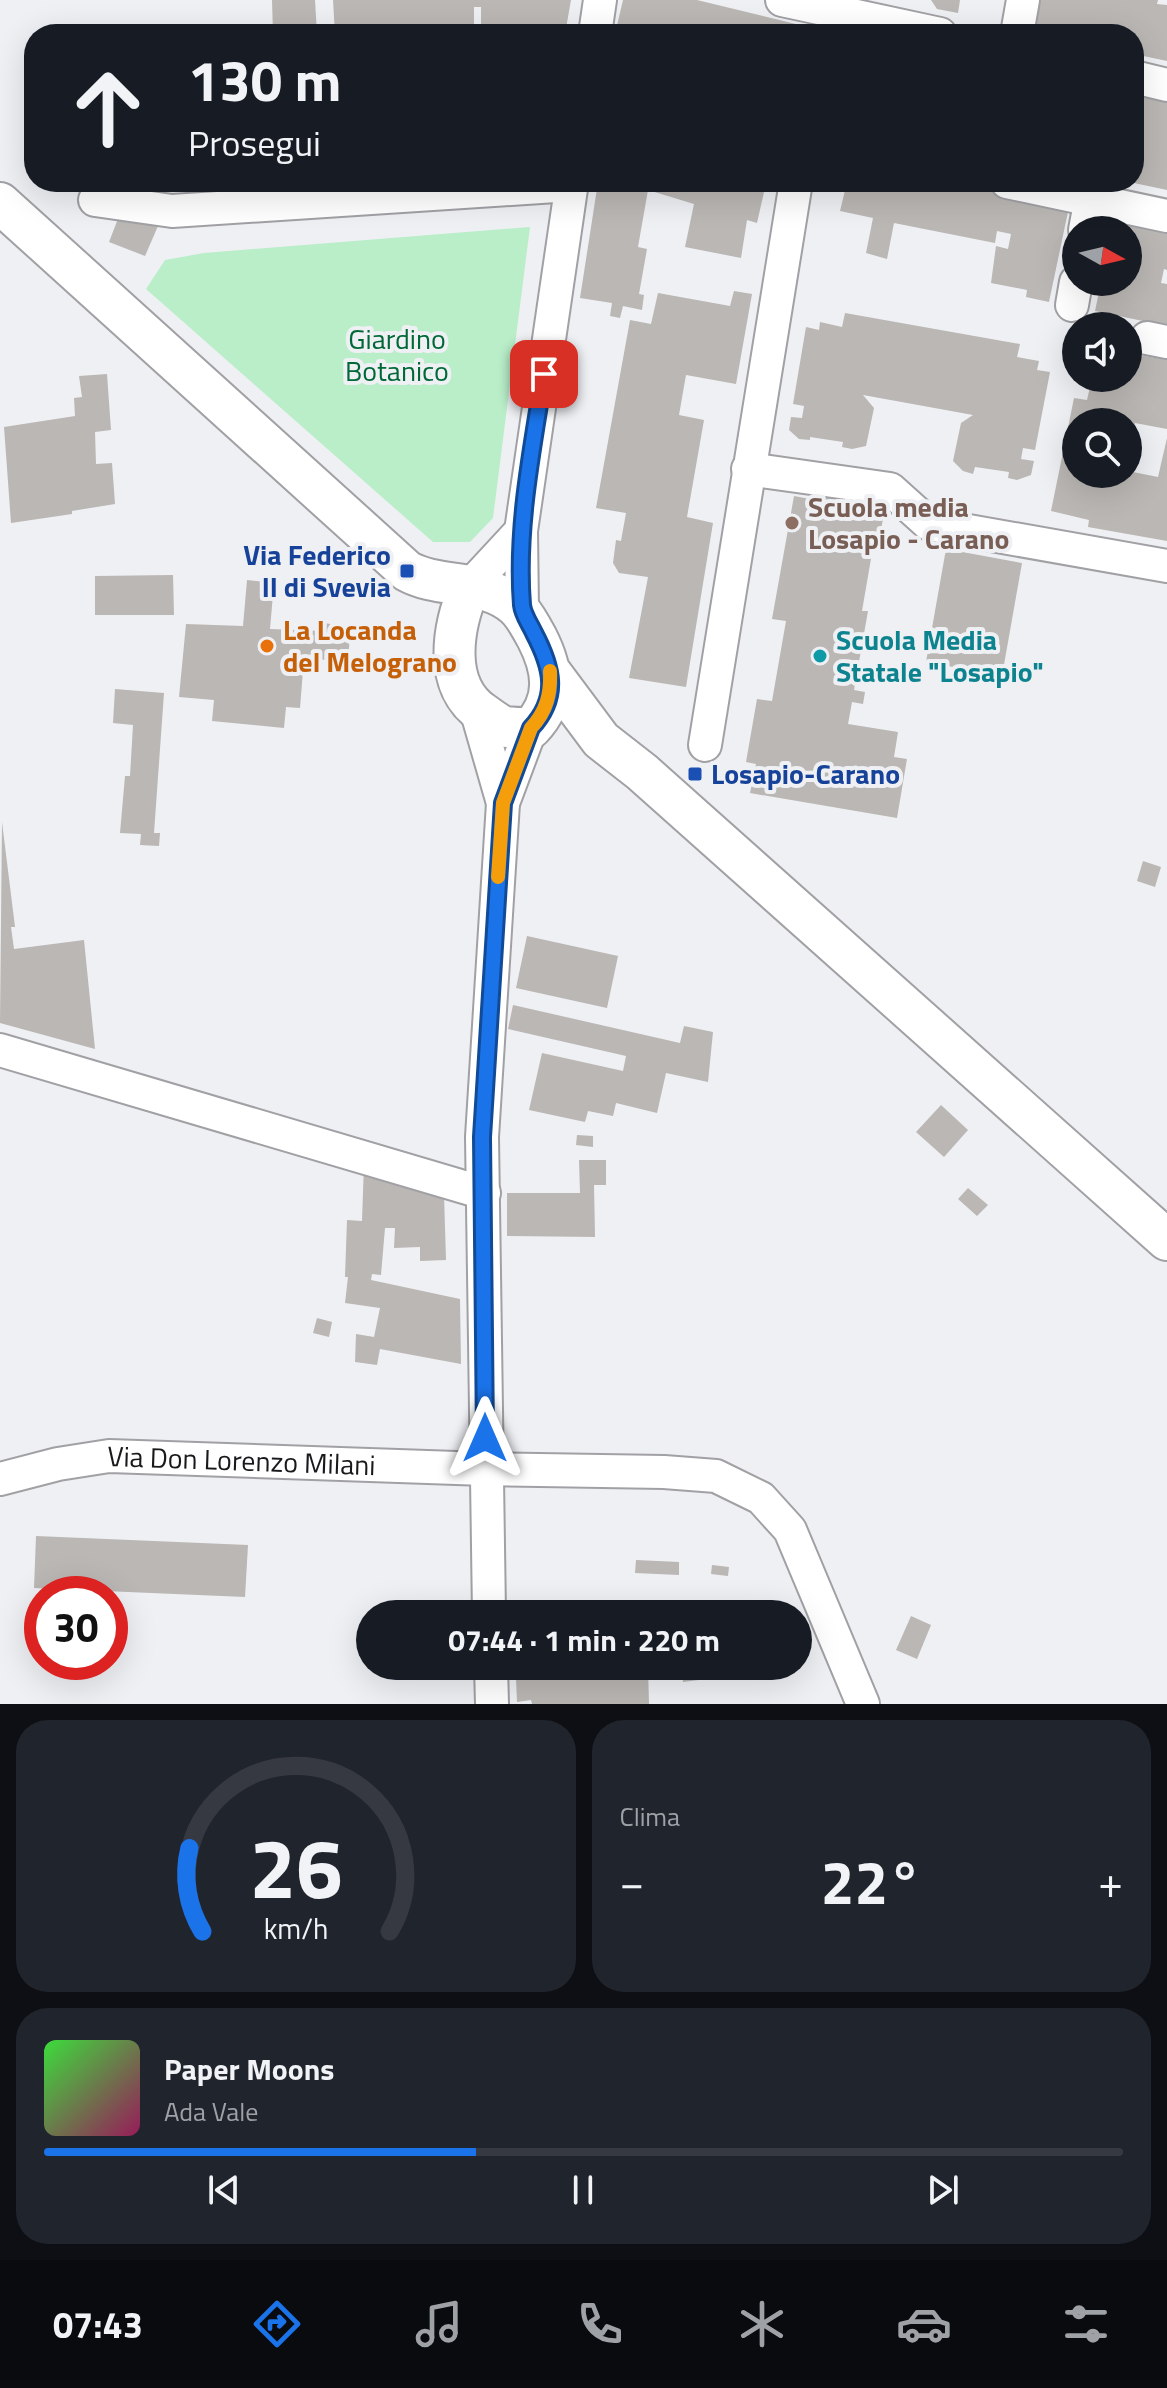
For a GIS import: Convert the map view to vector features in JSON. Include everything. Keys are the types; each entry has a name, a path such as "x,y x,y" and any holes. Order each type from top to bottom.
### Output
{"main road":[{"path":"0,203 407,571 422,579 470,586 497,594 522,610 548,659 551,673 549,698 536,723"},
{"path":"422,579 462,689 476,709 503,727 536,723 601,740"},
{"path":"453,658 458,613 470,586"},
{"path":"551,673 601,740 654,782 1167,1240"}],"street":[{"path":"596,24 600,0"},
{"path":"782,0 824,22"},
{"path":"1019,24 1023,0"},
{"path":"1144,79 1167,85"},
{"path":"95,200 172,211 453,192"},
{"path":"522,610 521,531 571,192"},
{"path":"705,745 794,192"},
{"path":"1045,192 1090,204 1167,216"},
{"path":"748,469 890,489 929,524 1167,566"},
{"path":"470,586 521,531"},
{"path":"476,709 503,803"},
{"path":"489,1600 482,1137 503,803 536,723"},
{"path":"0,1050 484,1193"},
{"name":"Via Don Lorenzo Milani","path":"0,1479 58,1464 109,1456 716,1476 761,1498 790,1530 863,1704"},
{"path":"491,1680 492,1704"}],"green space":[{"name":"Giardino Botanico","path":"530,227 493,518 470,542 433,542 146,289 165,260 204,253"}],"building":[{"path":"272,0 315,0 316,24 273,24"},
{"path":"333,0 571,0 567,24 481,24 481,7 474,7 474,24 334,24"},
{"path":"623,0 697,0 796,24 617,24"},
{"path":"931,0 960,0 958,13 937,9"},
{"path":"1036,0 1158,0 1157,4 1167,5 1167,61 1144,56 1144,24 1032,24"},
{"path":"1144,93 1167,98 1167,190 1144,185"},
{"path":"596,192 648,192 638,247 647,249 639,294 644,295 642,310 623,306 620,318 610,316 612,303 580,298"},
{"path":"655,192 764,192 757,223 747,220 741,258 685,247 694,204"},
{"path":"845,192 996,192 1069,207 1067,216 1062,216 1062,240 1049,302 1026,297 1027,290 991,283 996,246 1008,249 1011,234 997,231 995,243 894,223 887,259 866,253 873,218 840,211"},
{"path":"121,211 158,226 145,256 109,242"},
{"path":"1142,225 1167,230 1167,270 1164,269 1161,283 1167,284 1167,326 1142,321 1142,312 1095,311 1098,296 1142,296"},
{"path":"734,291 752,294 736,384 686,375 679,415 704,420 687,517 713,523 686,687 629,678 648,577 619,573 613,563 616,540 621,541 626,513 596,508 630,320 651,324 658,293 730,306"},
{"path":"845,313 1020,344 1017,357 1039,361 1037,370 1050,372 1035,450 1023,448 1021,459 1034,461 1031,475 1017,480 1008,478 1009,472 975,467 973,474 963,471 953,461 961,423 973,415 863,395 874,408 866,446 852,449 842,447 843,442 810,437 810,440 799,439 789,430 791,417 802,418 804,406 793,404 806,327 819,330 820,322 842,327"},
{"path":"1142,356 1167,360 1167,429 1142,424 1142,408 1072,408 1074,398 1087,400 1089,392 1142,392"},
{"path":"107,374 111,430 95,432 96,464 112,463 115,504 11,523 4,427 75,416 74,398 82,397 79,376"},
{"path":"1167,438 1167,541 1088,527 1089,520 1051,511 1062,457 1062,488 1142,488 1142,474 1158,477"},
{"name":"Scuola Media Statale \"Losapio\"","path":"823,490 886,501 878,548 873,547 862,611 868,611 854,690 865,692 863,704 852,702 848,724 898,732 894,757 907,759 897,818 750,793 756,764 746,762 757,699 772,701 786,621 772,619 794,496 821,501"},
{"path":"946,549 1022,563 1002,676 926,662"},
{"path":"173,575 174,615 95,615 95,576"},
{"name":"La Locanda del Melograno","path":"247,580 274,583 270,629 324,631 324,623 337,625 337,633 350,634 348,662 304,658 300,708 286,707 284,728 212,721 214,700 179,697 186,624 243,626"},
{"path":"115,689 164,693 154,833 160,833 159,846 140,845 141,834 120,833 125,776 130,776 133,725 113,723"},
{"path":"2,822 15,927 11,927 14,949 84,940 95,1049 0,1023"},
{"path":"1143,861 1161,867 1155,887 1137,881"},
{"path":"527,936 618,956 607,1008 516,988"},
{"path":"513,1005 680,1043 684,1026 713,1032 708,1082 666,1073 657,1113 616,1103 613,1116 588,1111 585,1122 529,1110 542,1053 623,1071 626,1056 508,1029"},
{"path":"941,1105 968,1130 944,1157 916,1132"},
{"path":"577,1135 593,1136 593,1147 576,1145"},
{"path":"579,1160 606,1160 606,1185 594,1185 595,1237 507,1236 507,1193 580,1193"},
{"path":"364,1164 444,1194 446,1260 420,1261 420,1247 394,1248 395,1228 385,1228 381,1275 372,1274 371,1280 460,1299 461,1364 380,1349 377,1365 355,1362 356,1334 374,1337 380,1308 345,1303 347,1220 362,1221"},
{"path":"968,1188 988,1205 977,1216 958,1199"},
{"path":"317,1318 332,1322 329,1337 313,1333"},
{"path":"36,1536 248,1545 245,1597 128,1592 128,1576 34,1576"},
{"path":"636,1560 679,1562 679,1575 635,1573"},
{"path":"712,1565 729,1567 728,1576 711,1574"},
{"path":"911,1616 931,1625 917,1659 896,1650"},
{"path":"516,1680 648,1680 649,1704 517,1702"}],"slow traffic":[{"path":"498,877 503,803 531,728 540,719 549,698 550,671"}],"place":[{"name":"Scuola media Losapio - Carano","path":"792,523"},
{"name":"Via Federico II di Svevia","path":"407,571"},
{"name":"La Locanda del Melograno","path":"267,646"},
{"name":"Scuola Media Statale \"Losapio\"","path":"820,656"},
{"name":"Losapio-Carano","path":"695,774"}],"route":[{"path":"485,1438 482,1137 503,803 531,728 540,719 549,698 551,673 548,659 522,610 521,531 544,374"}]}
